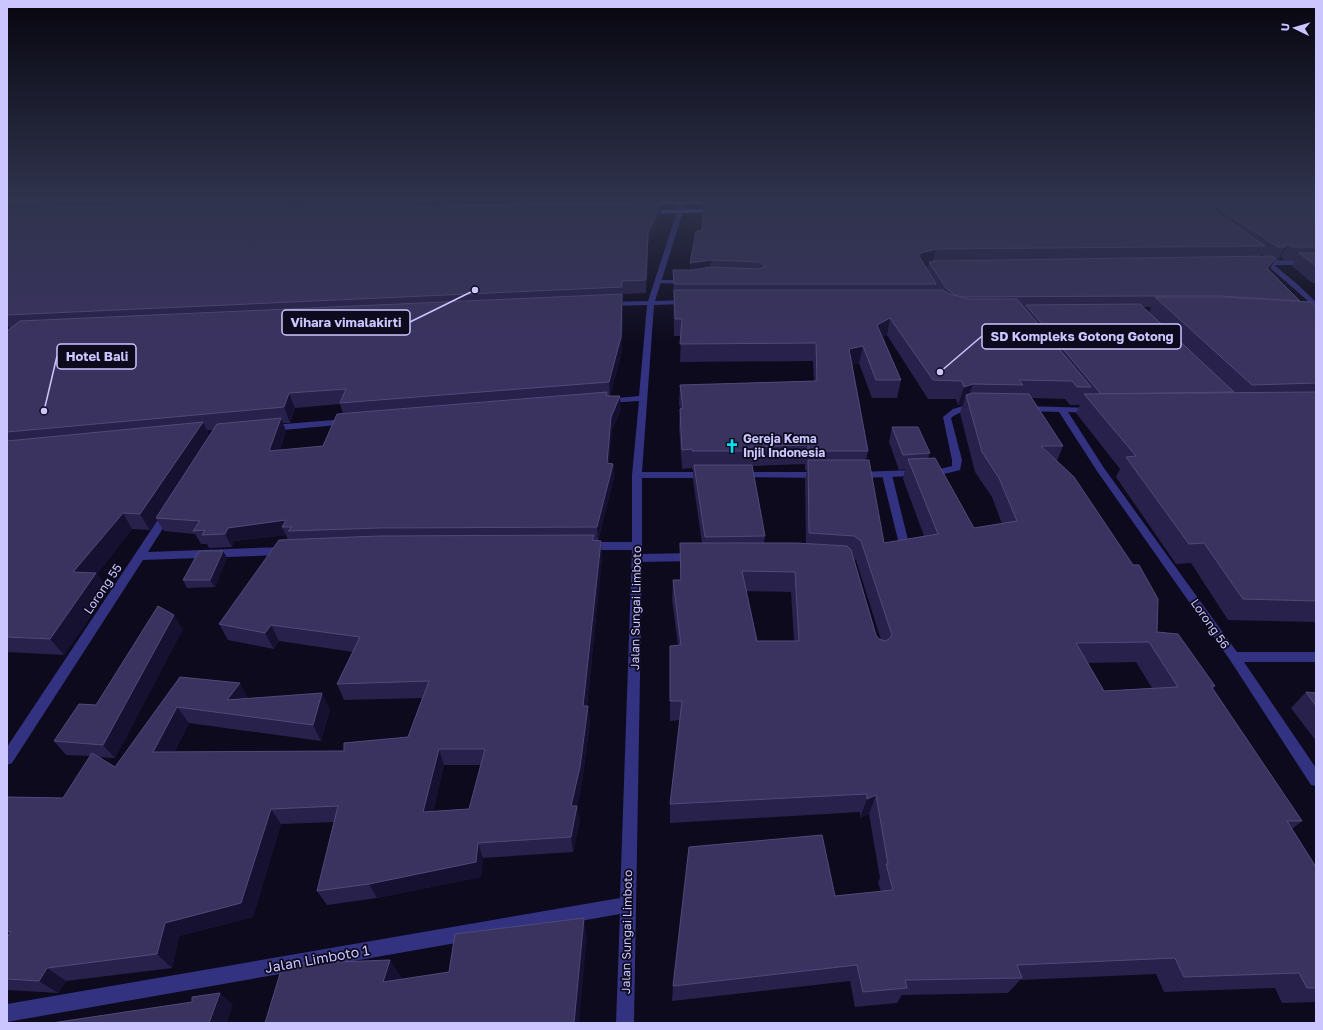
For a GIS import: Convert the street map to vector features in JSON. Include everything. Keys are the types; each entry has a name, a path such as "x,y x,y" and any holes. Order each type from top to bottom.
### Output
{"street":[{"name":"Jalan Sungai Limboto","path":"625,1023 637,558 637,475 651,302 669,246"},
{"path":"1261,258 1294,284 1316,306"},
{"path":"1252,263 1316,263"},
{"path":"658,282 692,282"},
{"path":"604,304 696,302"},
{"path":"596,402 643,398"},
{"path":"848,475 887,475 940,472 957,468 957,460 947,417 953,411 967,408 982,408"},
{"path":"1014,409 1062,410 1094,408"},
{"name":"Lorong 56","path":"1062,410 1100,469 1234,657 1316,780"},
{"path":"266,429 352,422"},
{"path":"637,475 715,475"},
{"path":"731,475 833,475"},
{"path":"887,475 905,548"},
{"name":"Lorong 55","path":"7,757 141,556 173,504"},
{"path":"579,546 637,546"},
{"path":"141,556 297,550"},
{"path":"637,558 705,557"},
{"path":"1234,657 1316,657"},
{"name":"Jalan Limboto 1","path":"7,1013 628,905"}],"building":[{"path":"7,246 647,246 646,280 622,281 622,287 7,315"},
{"path":"693,246 1258,246 936,249 921,253 919,256 936,284 674,284 673,270 693,270 711,267 760,269 765,266 760,262 711,260 690,263"},
{"path":"1291,246 1316,246 1316,247"},
{"path":"1299,253 1316,253 1316,266"},
{"path":"1272,256 1276,258 1267,268 1300,301 1220,296 961,297 955,295 946,288 929,262 935,261"},
{"path":"674,290 942,290 968,299 1017,299 1091,387 1077,387 1072,381 1019,380 1023,385 973,384 964,387 962,381 933,380 890,318 877,325 901,380 876,380 863,346 849,349 868,451 808,451 808,445 750,447 751,451 682,450 680,409 683,408 680,385 817,381 816,343 680,344 682,319 675,319"},
{"path":"622,294 621,337 609,382 340,403 346,389 289,393 284,407 7,432 7,331 20,321"},
{"path":"1155,297 1223,297 1311,302 1316,308 1316,383 1252,385"},
{"path":"1140,304 1234,392 1101,394 1026,305"},
{"path":"607,392 606,396 620,396 611,417 607,463 613,464 597,527 380,528 288,531 292,527 282,527 286,520 228,528 225,534 202,535 205,530 193,531 200,521 156,518 217,424 281,418 269,451 323,446 337,414"},
{"path":"1316,392 1316,601 1243,599 1204,543 1189,544 1126,457 1136,456 1084,394"},
{"path":"973,393 1029,394 1063,446 1041,446 1074,477 1133,565 1139,565 1158,599 1157,632 1178,634 1215,686 1211,686 1302,821 1287,821 1316,867 1316,988 1307,988 1299,973 1184,977 1175,958 1017,965 1022,978 905,980 907,988 863,992 857,965 673,986 689,847 822,835 835,896 893,890 886,864 888,864 876,795 867,799 867,794 670,804 682,701 670,701 670,646 681,645 673,580 681,580 680,543 797,543 847,546 851,550 876,635 879,639 885,641 889,639 892,635 861,541 854,536 809,533 808,460 869,460 884,543 938,534 908,459 935,458 974,528 1017,521 999,478 982,452 966,395","holes":["742,571 795,572 799,641 757,641","1149,642 1178,687 1104,691 1076,643"]},
{"path":"203,422 140,514 123,513 73,572 96,573 50,639 7,637 7,441"},
{"path":"892,427 918,427 930,453 903,455"},
{"path":"694,465 752,465 765,536 705,537"},
{"path":"594,535 592,540 601,541 583,706 588,706 580,767 571,806 577,806 571,837 478,843 476,862 369,884 317,891 338,806 271,809 241,903 165,923 157,954 47,968 39,981 7,979 7,938 11,931 7,932 7,797 63,798 92,753 115,767 180,677 240,683 227,700 322,693 313,725 177,707 153,752 344,751 344,743 408,737 429,681 337,684 360,637 271,625 265,633 219,624 279,540 379,536","holes":["439,749 485,749 469,809 423,812"]},
{"path":"199,551 223,551 210,580 183,580"},
{"path":"158,606 174,615 103,745 54,741 79,704 96,705"},
{"path":"1306,692 1316,693 1316,706"},
{"path":"584,918 574,1023 265,1023 283,964 390,960 383,982 449,972 455,934"},
{"path":"220,993 209,1023 52,1023 192,1002 192,997"}],"place":[{"name":"Vihara vimalakirti","path":"475,290"},
{"name":"SD Kompleks Gotong Gotong","path":"940,372"},
{"name":"Hotel Bali","path":"44,411"},
{"name":"Gereja Kema Injil Indonesia","path":"732,446"}]}
